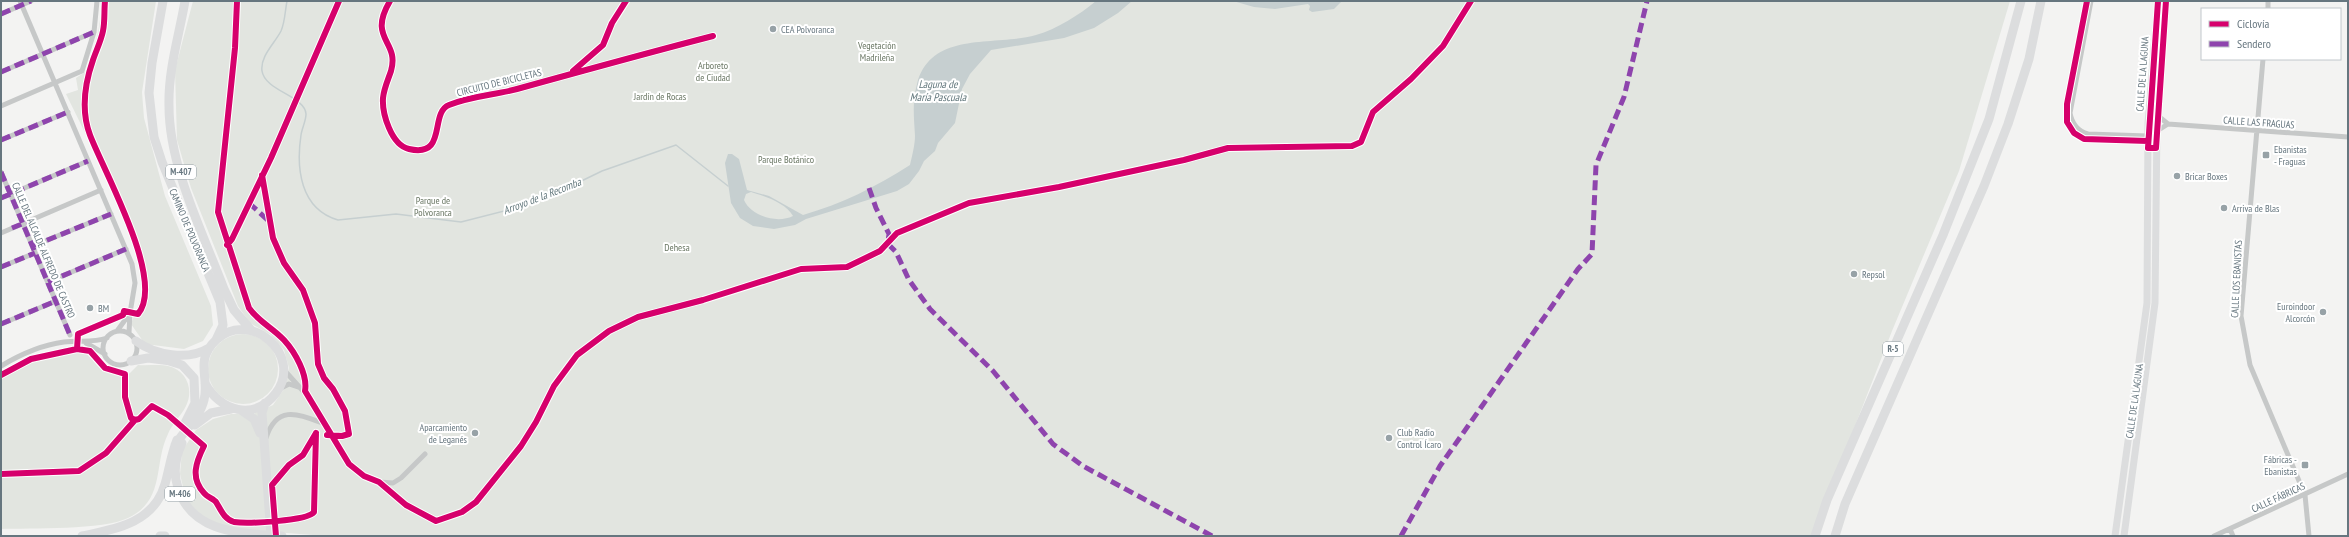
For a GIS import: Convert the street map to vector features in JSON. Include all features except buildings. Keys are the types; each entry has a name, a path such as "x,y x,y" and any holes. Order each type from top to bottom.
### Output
{"highway":[{"name":"CAMINO DE POLVORANCA","path":"163,1 152,63 149,93 154,137 162,162 220,302 223,325 216,340"},
{"name":"CAMINO DE POLVORANCA","path":"185,1 174,55 169,106 176,156 224,289 234,310 251,330"},
{"name":"R-5","path":"1815,536 1827,500 1943,235 1989,119 2021,1"},
{"name":"R-5","path":"1835,536 1845,504 1984,186 2008,124 2029,59 2040,1"},
{"path":"1949,202 1972,162"},
{"path":"1926,334 1934,314 1937,294"},
{"name":"M-407","path":"204,380 204,362 209,348 216,340 226,333 238,330 251,330 270,340 282,358 283,368"},
{"path":"136,341 150,349 185,355 194,355 209,348"},
{"path":"131,360 148,358 166,360 189,364 197,369 211,394 221,404 250,415 257,424 264,446"},
{"name":"M-406","path":"82,536 122,528 147,513 161,495 175,445 195,403 196,390 194,378 189,371 182,365 166,360"},
{"path":"237,409 254,408 265,403 277,391 282,380 283,368"},
{"name":"M-406","path":"175,445 199,413 204,401 204,380"},
{"path":"265,403 262,413 271,536"},
{"name":"M-406","path":"237,409 220,410 201,419 185,438 174,468 181,498 198,520 218,528 236,533 282,536"},
{"path":"160,536 165,536"}],"street":[{"path":"1,14 21,3 31,1"},
{"path":"1,106 55,83 83,69 94,32 97,1"},
{"path":"2091,1 2070,113 2071,120 2081,132 2088,134 2148,136"},
{"name":"CALLE DE LA LAGUNA","path":"2115,536 2147,303 2148,136 2158,1"},
{"name":"CALLE DE LA LAGUNA","path":"2124,536 2155,303 2157,115 2166,1"},
{"path":"21,3 132,264 135,283 130,313 129,333"},
{"path":"1,72 94,32"},
{"name":"CALLE LOS EBANISTAS","path":"2263,60 2241,316 2250,365 2305,495 2310,536"},
{"path":"1,140 68,112"},
{"path":"2157,115 2168,124 2157,131"},
{"name":"CALLE LAS FRAGUAS","path":"2168,124 2348,138"},
{"path":"1,198 88,161"},
{"name":"CALLE DEL ALCALDE ALFREDO DE CASTRO","path":"1,172 70,335"},
{"path":"1,233 101,190"},
{"path":"33,246 111,214"},
{"path":"48,282 126,249"},
{"path":"1,267 35,253"},
{"path":"1,324 56,301"},
{"path":"1,366 35,349 54,343 99,341 107,338 117,331 130,313"},
{"path":"77,341 88,344 117,364 131,360 136,352 136,341 129,333 117,331"},
{"path":"105,355 104,346 107,338"},
{"path":"283,368 292,380 304,390 349,464 364,476 378,482 393,483 425,454"},
{"path":"277,391 283,385 289,384 304,390"},
{"path":"264,446 272,424 281,416 293,414 325,424"},
{"name":"CALLE FÁBRICAS","path":"2214,536 2348,474"},
{"path":"2230,529 2233,536"}],"green space":[{"path":"103,1 156,1 142,92 144,118 165,196 211,306 213,325 203,341 184,349 145,344 131,324 148,279 139,243 66,94 78,90 76,78 88,70 98,33"},
{"path":"193,1 2010,1 1959,171 1892,331 1812,536 326,536 233,529 206,520 186,500 180,474 182,451 196,430 213,419 231,414 253,414 273,405 284,389 289,368 284,350 271,335 250,323 238,306 191,188 177,140 175,70"},
{"path":"243,334 256,337 268,344 275,356 278,369 275,382 268,394 256,401 243,404 230,401 218,394 211,382 208,369 211,356 218,344 230,337"},
{"path":"74,350 86,353 98,366 122,376 130,373 138,365 161,365 175,368 184,376 189,387 188,400 184,410 168,434 153,492 148,502 140,510 128,518 117,522 102,525 1,529 1,377 15,367 25,363 46,356"}],"water":[{"name":"Laguna de María Pascuala","path":"1096,1 1132,1 1118,13 1094,28 1064,38 991,50 970,74 962,89 955,123 938,143 935,151 924,161 919,171 909,184 897,191 806,219 795,225 774,229 753,226 740,218 731,203 725,163 728,154 732,154 739,159 747,190 769,196 803,215 845,200 884,181 910,165 915,139 915,91 924,67 936,55 950,48 966,44 1036,35 1060,25","holes":["751,192 780,204 790,211 793,216 772,219 758,214 747,206 744,200 746,194"]},
{"path":"1233,1 1342,1 1334,9 1312,12 1309,10 1310,6 1308,4 1275,9 1254,7"}],"waterway":[{"name":"Arroyo de la Recomba","path":"287,1 281,31 263,60 262,71 270,84 299,102 304,108 306,117 301,135 299,161 300,173 303,186 308,197 315,207 325,215 338,220 396,214 461,222 516,208 567,188 602,171 676,145 728,186"}],"marked path":[{"path":"1,14 31,1"},
{"path":"1401,536 1440,466 1578,269 1592,254 1596,165 1624,97 1647,1"},
{"path":"1,72 94,32"},
{"path":"1,140 68,112"},
{"path":"1,198 88,161"},
{"path":"1,172 70,335"},
{"path":"869,188 876,208 889,234 888,242"},
{"path":"249,203 270,222"},
{"path":"33,246 111,214"},
{"path":"12,228 32,220"},
{"path":"888,244 896,252 909,280 930,309 993,371 1053,444 1083,466 1212,536"},
{"path":"48,282 126,249"},
{"path":"1,267 35,253"},
{"path":"1,324 56,301"}],"cycle path":[{"path":"1,375 31,359 77,349 78,334 123,315 124,311 138,314 145,298 144,277 139,253 130,226 87,126 85,107 86,88 90,69 103,31 105,1"},
{"path":"237,1 235,48 218,212 249,308 257,317 280,336 292,351 303,371 305,378 305,391 349,464 364,476 379,482 406,505 436,521 462,512 476,502 521,446 536,422 554,386 577,355 609,331 638,317 703,300 801,269 847,267 880,251 897,233 969,203 1059,187 1184,160 1228,148 1352,146 1361,142 1373,112 1411,79 1443,46 1471,1"},
{"path":"227,245 232,239 271,158 339,1"},
{"name":"CIRCUITO DE BICICLETAS","path":"390,1 384,14 382,24 383,32 393,61 384,91 384,112 389,128 397,141 409,149 421,150 429,147 434,141 443,110 449,105 457,102 517,89 713,36"},
{"path":"573,71 603,45 612,23 626,1"},
{"path":"2087,1 2067,104 2067,122 2074,133 2084,139 2148,141"},
{"path":"2158,1 2148,148 2156,148 2166,1"},
{"path":"262,175 273,238 284,263 303,290 315,323 318,364 324,378 333,389 345,411 349,434 342,436 327,435"},
{"path":"77,349 90,351 105,368 125,374 125,397 131,418 135,420"},
{"path":"1,474 79,471 106,453 135,420 139,419 152,406 168,415 204,446 197,464 197,482 204,493 215,501 228,519 241,523 289,520 301,518 314,512 316,433"},
{"path":"276,536 272,485 289,465 303,455 316,433"}],"place":[{"name":"CEA Polvoranca","path":"773,29"},
{"name":"Ebanistas - Fraguas","path":"2266,155"},
{"name":"Bricar Boxes","path":"2177,176"},
{"name":"Arriva de Blas","path":"2224,208"},
{"name":"Repsol","path":"1854,274"},
{"name":"BM","path":"90,308"},
{"name":"Euroindoor Alcorcón","path":"2323,312"},
{"name":"Aparcamiento de Leganés","path":"475,433"},
{"name":"Club Radio Control Ícaro","path":"1389,438"},
{"name":"Fábricas - Ebanistas","path":"2305,465"}],"park label":[{"name":"Vegetación Madrileña","path":"877,50"},
{"name":"Arboreto de Ciudad","path":"713,70"},
{"name":"Jardín de Rocas","path":"660,96"},
{"name":"Parque Botánico","path":"786,159"},
{"name":"Parque de Polvoranca","path":"433,206"},
{"name":"Dehesa","path":"677,247"}]}
